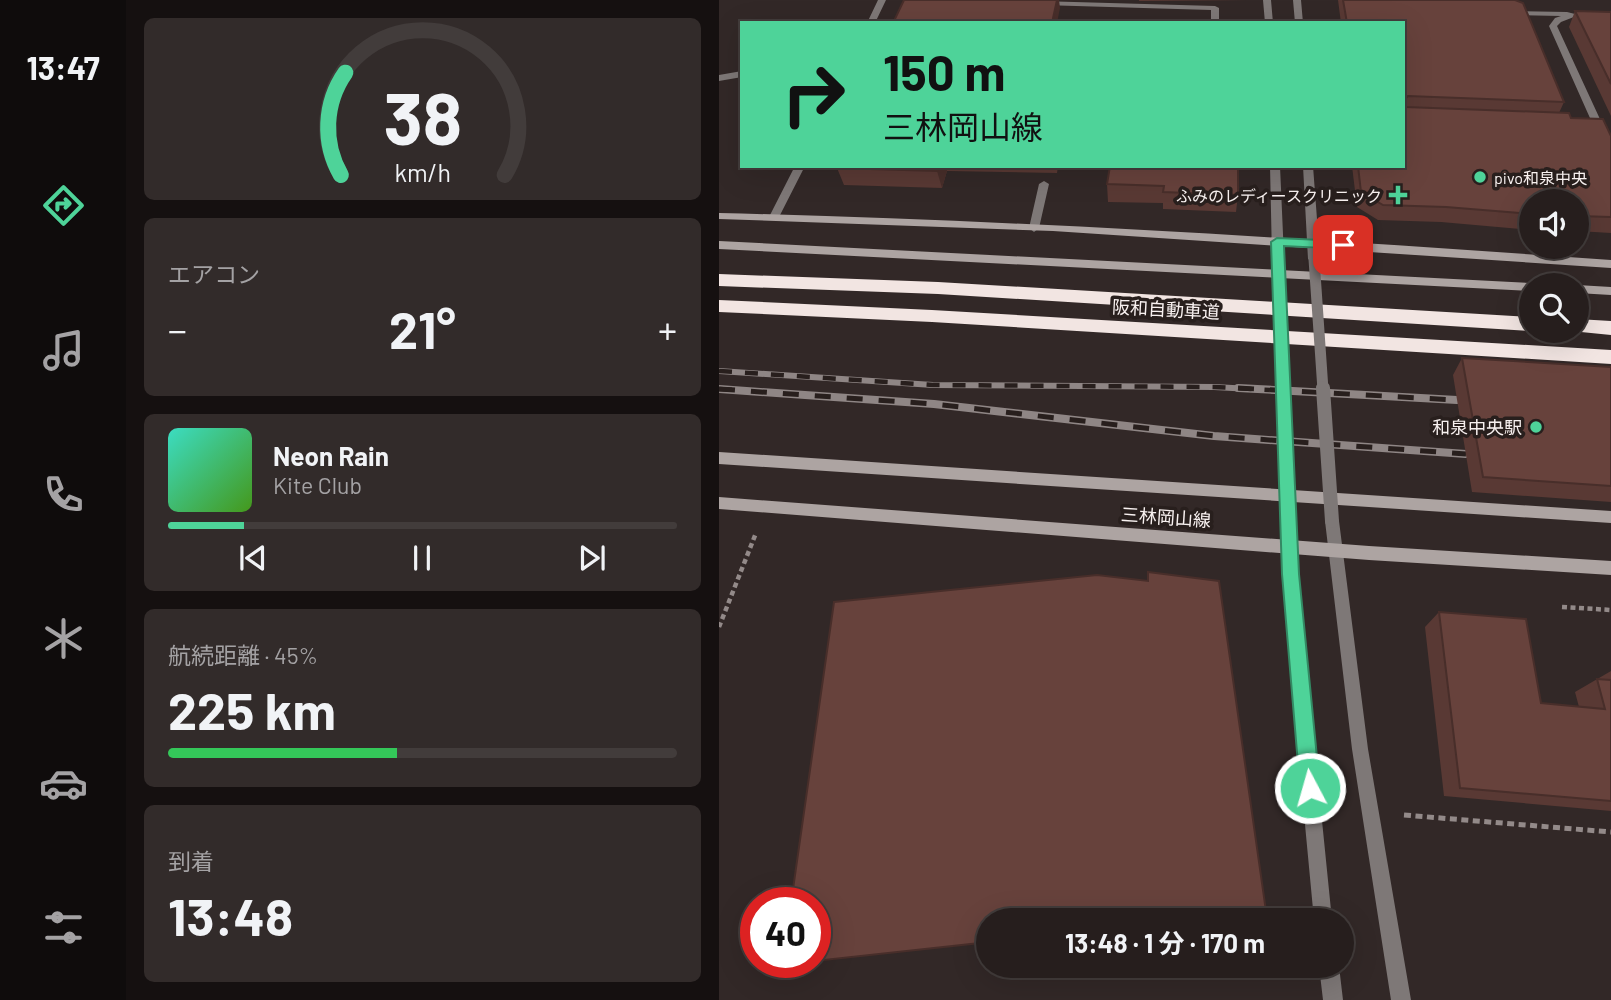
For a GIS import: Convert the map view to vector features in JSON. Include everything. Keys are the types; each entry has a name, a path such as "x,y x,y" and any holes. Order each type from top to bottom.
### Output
{"highway":[{"name":"阪和自動車道","path":"719,280 938,288 1519,323"},
{"name":"阪和自動車道","path":"719,306 1611,357"},
{"path":"1589,327 1611,328"}],"main road":[{"path":"719,216 1034,228 1313,243 1611,264"},
{"path":"719,245 1519,286"},
{"path":"1589,290 1611,291"},
{"name":"三林岡山線","path":"719,458 1611,517"},
{"name":"三林岡山線","path":"719,503 1334,550 1611,568"}],"street":[{"path":"872,21 882,0"},
{"path":"1267,0 1269,21"},
{"path":"1297,0 1299,21"},
{"path":"1544,0 1551,14"},
{"path":"1034,3 1215,8 1215,21"},
{"path":"1515,13 1586,15"},
{"path":"1575,15 1558,20 1553,26 1611,154"},
{"path":"719,78 740,74"},
{"path":"1582,124 1596,124"},
{"path":"774,217 798,168"},
{"path":"1275,168 1287,518 1322,908"},
{"path":"1308,168 1334,550 1360,749 1401,1000"},
{"path":"1034,228 1044,184"},
{"path":"1330,978 1333,1000"}],"path":[{"path":"719,627 756,533"},
{"path":"1563,607 1611,610"},
{"path":"1404,814 1611,832"}],"building":[{"path":"904,0 1057,0 1052,21 894,21"},
{"path":"1343,0 1515,0 1523,3 1564,102 1408,96 1405,99 1405,21 1347,21"},
{"path":"1575,11 1611,12 1611,84"},
{"path":"1405,99 1406,107 1569,113 1571,118 1603,119 1611,136 1611,217 1589,216 1589,189 1519,189 1519,213 1383,205 1361,192 1358,168 1405,168"},
{"path":"837,168 938,168 937,171"},
{"path":"1110,168 1238,168 1238,195 1163,192 1164,186 1107,184"},
{"name":"和泉中央駅","path":"1462,358 1611,367 1611,486 1483,477"},
{"path":"1148,572 1219,581 1266,908 976,908 976,943 831,959 831,887 793,887 834,602 1097,575 1148,581"},
{"path":"1439,612 1526,619 1541,703 1605,709 1597,679 1611,680 1611,801 1460,788"}],"railway":[{"path":"719,371 933,385 1214,387 1270,390"},
{"path":"1238,388 1457,400"},
{"path":"734,390 719,389 934,404 1214,436 1466,454"}],"place":[{"name":"pivo和泉中央","path":"1480,177"},
{"name":"ふみのレディースクリニック","path":"1398,195"},
{"name":"和泉中央駅","path":"1536,427"}],"route":[{"path":"1310,788 1290,574 1277,242 1343,245"}]}
